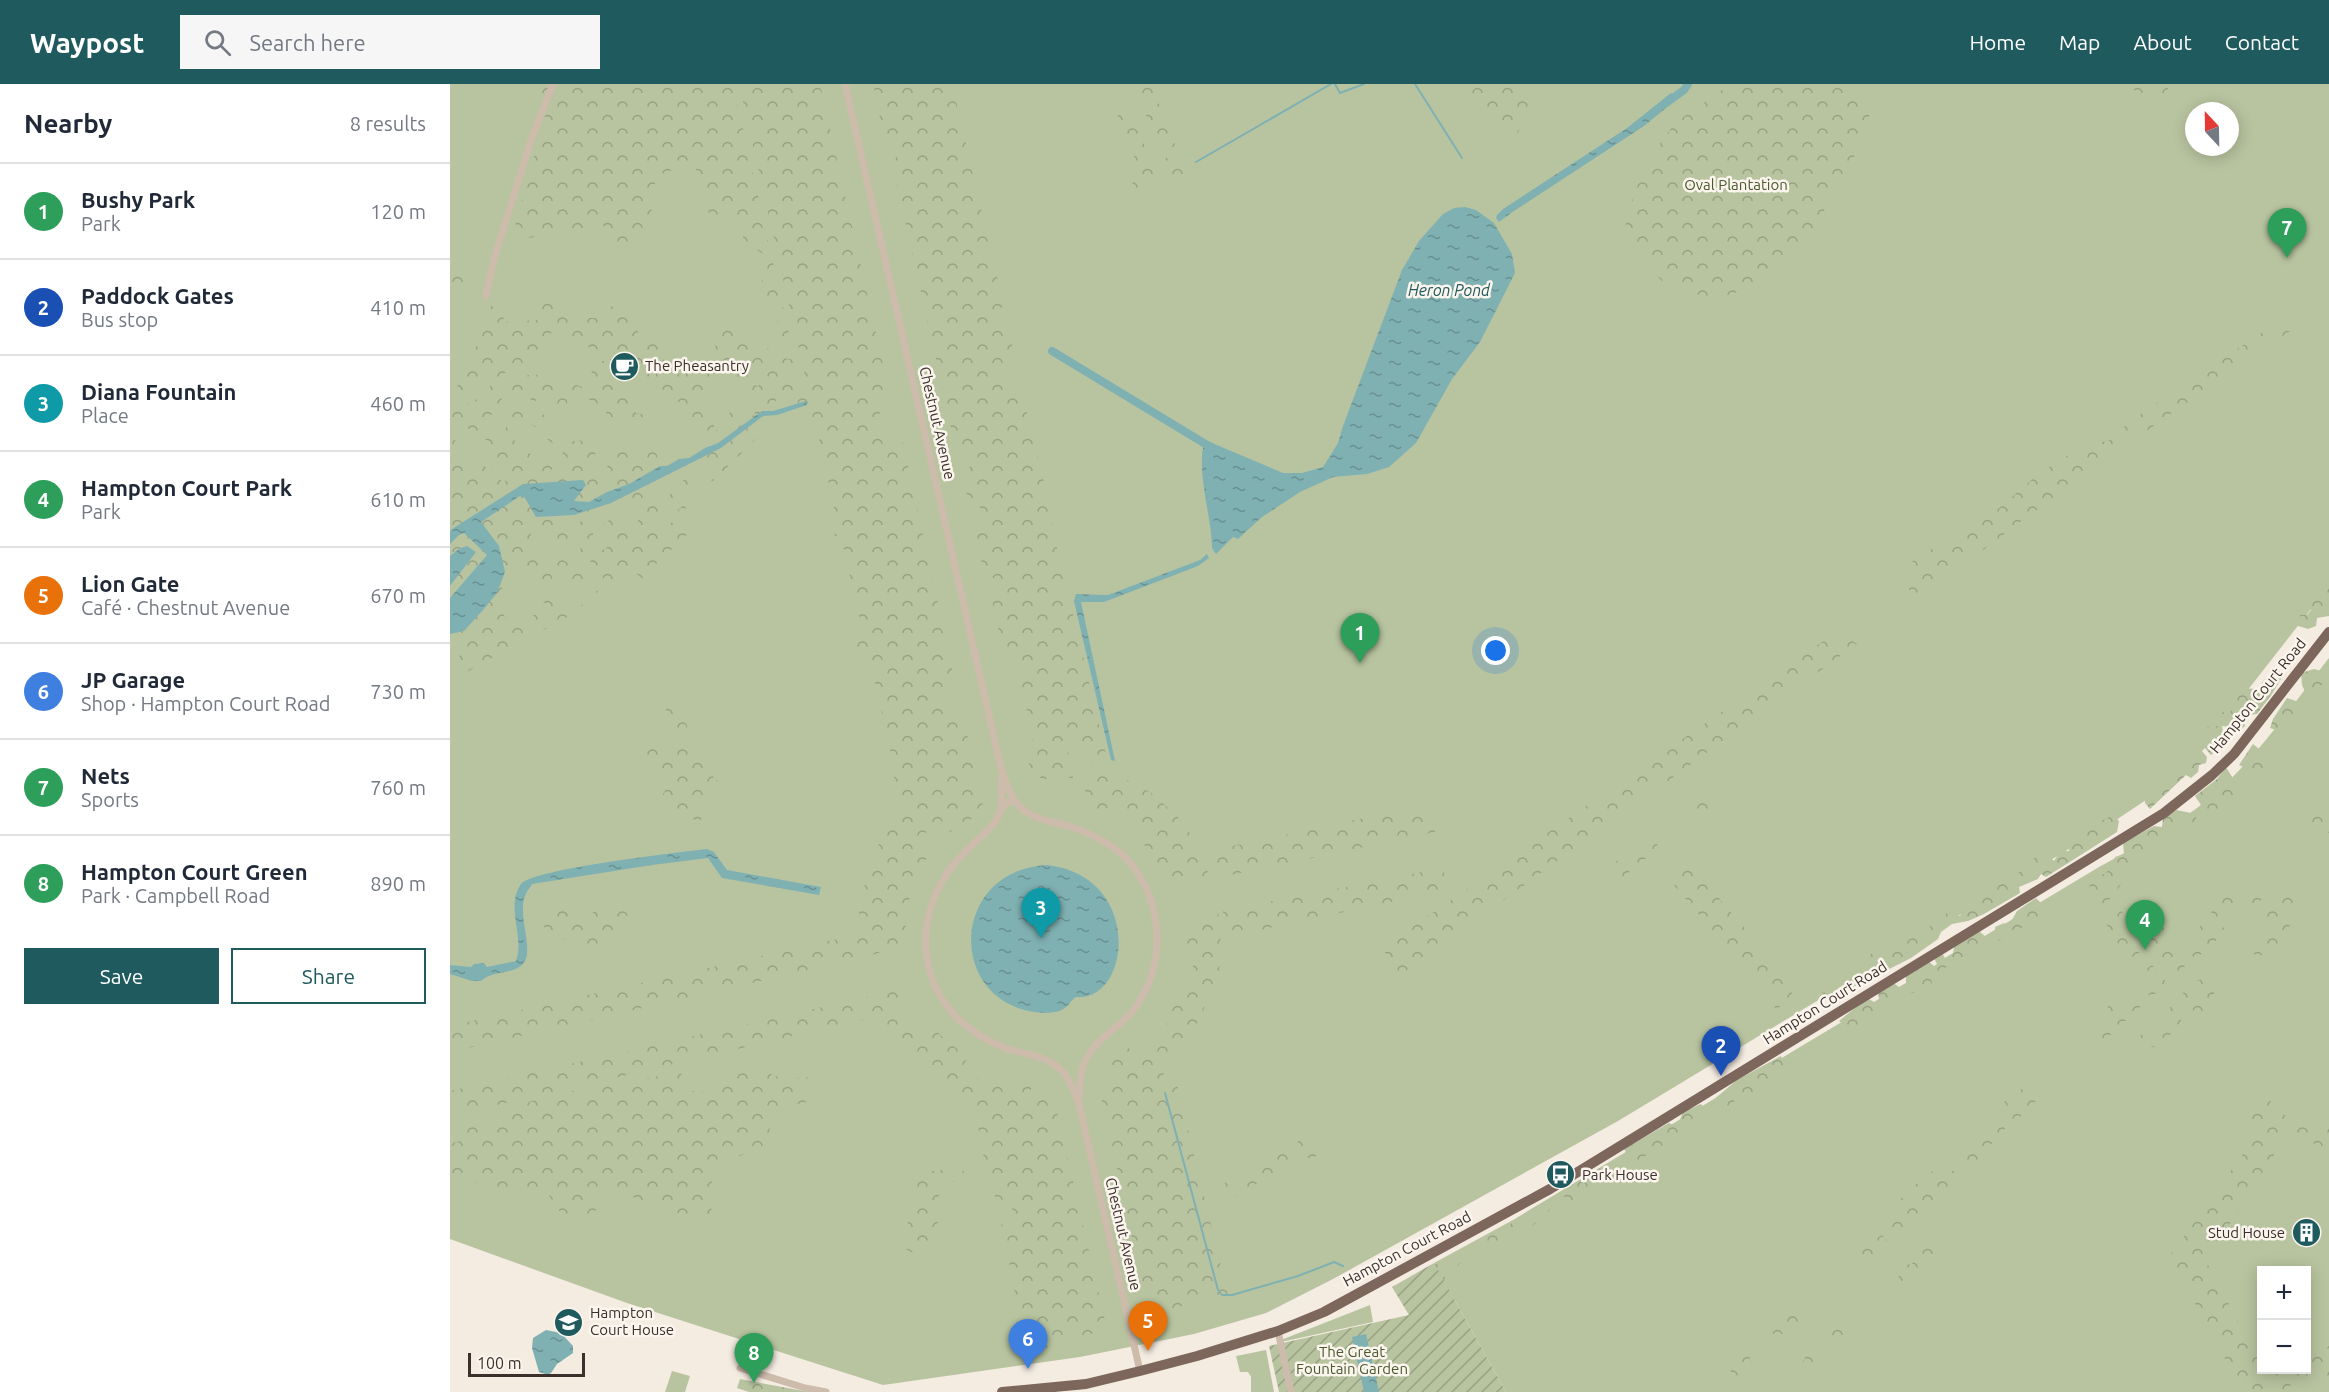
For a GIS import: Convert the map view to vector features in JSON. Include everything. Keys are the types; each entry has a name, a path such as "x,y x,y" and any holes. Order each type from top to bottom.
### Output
{"main road":[{"name":"Hampton Court Road","path":"1002,1392 1086,1384 1197,1356 1278,1331 1324,1312 1550,1189 2164,813 2212,775 2234,753 2329,632"}],"street":[{"path":"486,296 494,259 531,140 553,84"},
{"name":"Chestnut Avenue","path":"845,84 1001,768 1003,790 1001,810"},
{"name":"Chestnut Avenue","path":"1001,768 1015,801 1037,818 1086,833 1119,852 1143,882 1154,911 1158,937 1150,980 1131,1013 1093,1048 1084,1061 1079,1104"},
{"path":"1015,801 1007,803 989,830 950,868 934,894 925,932 926,959 939,994 962,1023 997,1045 1052,1063 1064,1074 1072,1076 1082,1072"},
{"name":"Chestnut Avenue","path":"1064,1074 1079,1104 1140,1371"},
{"path":"1278,1331 1291,1392"},
{"path":"741,1368 805,1388 826,1392"}],"green space":[{"path":"450,84 2329,84 2329,586 2179,778 2107,826 1618,1121 1333,1279 1266,1313 1194,1334 1080,1357 883,1385 627,1303 450,1239"},
{"path":"531,84 733,84 794,356 785,352 774,308 761,302 763,254 744,241 738,217 711,221 694,162 656,176 649,232 616,257 603,225 511,241 548,105 530,100"},
{"path":"739,84 820,84 890,395 877,401 885,436 903,443 953,673 941,677 946,707 963,716 984,811 950,832 944,830 943,821 931,825 923,837 928,856 911,886 903,945 862,958 450,1052 450,1026 855,935 870,857 903,809 894,777 893,763 869,655 852,657 848,644 864,639 841,537 835,536 833,529 837,521 814,417 802,414 800,402 786,406 785,402 799,398 799,395 781,390 760,435 707,487 716,474 699,465 699,460 685,467 690,475 700,471 706,478 688,496 681,498 681,503 676,508 671,506 668,509 668,516 663,521 649,521 660,533 662,527 674,520 688,531 682,542 668,552 643,579 627,566 582,609 450,681 450,666 456,669 462,663 456,646 450,640 450,436 458,443 464,461 481,463 490,471 497,470 502,473 501,482 507,481 512,486 520,480 513,476 510,469 497,463 493,458 483,456 482,452 491,449 491,442 484,439 480,430 472,433 461,420 450,425 450,401 473,354 493,301 502,300 504,322 538,320 536,300 552,295 566,317 595,318 615,304 629,302 642,345 657,341 670,377 717,361 713,327 727,325 784,358 794,360 791,367 799,379 805,376","holes":["557,332 562,343 581,345 610,353 611,367 602,360 589,368 595,377 588,386 588,399 598,404 610,417 627,425 638,423 643,427 650,421 646,415 636,413 623,390 618,386 620,379 649,378 691,414 690,427 699,432 710,432 711,446 705,448 700,444 695,446 696,453 688,458 679,459 673,454 665,459 667,466 660,466 654,445 650,442 613,452 607,458 608,476 601,474 595,454 602,436 593,434 587,440 564,442 558,434 547,434 548,440 563,451 562,459 552,474 549,473 552,469 552,458 547,454 540,467 534,456 529,453 524,456 521,465 515,462 512,464 511,460 515,454 520,456 524,452 514,440 518,437 530,445 533,441 518,419 536,427 546,424 548,416 533,412 535,406 518,409 506,405 504,410 509,416 517,418 517,421 506,425 506,438 500,437 495,428 489,427 488,417 495,412 495,408 502,405 502,396 505,391 507,389 512,392 509,398 520,403 521,398 516,396 517,391 535,402 542,393 550,394 552,402 561,408 567,404 568,396 580,391 582,387 538,375 512,380 500,394 495,386 502,374 546,356 551,333","486,372 486,378 492,383 487,392 487,398 483,393 476,395 475,401 480,402 482,416 476,421 470,403 461,404 455,400 458,396 468,392 474,382 483,385 484,379 480,376","720,373 732,384 756,376 767,377 779,382 772,390 766,384 765,379 761,378 758,387 753,383 749,389 757,395 752,404 755,414 748,420 742,403 728,408 732,422 726,419 723,425 726,430 720,432 714,428 714,424 721,418 721,410 700,410 697,395 709,385 709,375","675,470 685,479 671,491 669,501 665,505 656,491 654,481","629,494 644,510 636,515 639,523 628,537 623,529 629,526 630,520 612,519 604,523 602,530 612,543 604,550 594,544 593,509 601,506 604,510 611,508 611,503 618,499 623,502 624,496","587,514 574,529 585,542 570,564 556,556 547,556 556,568 562,570 573,594 582,594 589,586 588,576 578,571 577,566 587,559 594,564 593,577 601,576 605,580 584,604 566,610 557,599 550,569 540,562 534,553 531,529 540,527 567,545 570,538 567,531 558,527 567,524 573,518","513,562 539,592 545,604 532,617 543,628 536,632 526,622 522,628 512,627 501,611 506,595 501,586 506,566"]},
{"path":"873,84 952,84 1004,306 990,316 992,325 1009,334 1018,366 1005,374 1010,390 1023,397 1046,491 1066,593 1074,614 1065,625 1067,635 1079,639 1109,767 1093,767 1074,741 1066,742 1073,778 1042,779 1030,768 1024,744 1033,740 1016,657 1004,654 991,597 999,593 997,580 984,573 974,525 983,522 980,507 969,505 962,472 970,469 967,452 956,449 892,163 900,151 897,140 884,137"},
{"path":"1140,84 1151,84 1181,160 1187,167 1188,175 1179,180 1169,176 1135,191 1132,181 1139,166 1115,119 1120,113 1133,128 1141,130 1146,159 1150,168 1157,168 1159,160 1167,158 1159,139 1151,132 1151,120 1140,110 1145,103"},
{"path":"1453,84 1522,84 1529,104 1516,138 1503,136 1483,106 1465,96"},
{"name":"Oval Plantation","path":"1778,84 1838,84 1872,106 1861,144 1814,229 1759,285 1713,300 1662,281 1622,238 1639,172 1675,123 1722,90"},
{"path":"2126,84 2169,85 2167,94 2159,100 2129,88"},
{"path":"450,259 454,259 464,283 462,301 450,305"},
{"path":"2279,321 2297,326 2085,474 1911,604 1907,576 1910,563 1947,539 1962,535 2002,506 2036,476 2077,449 2113,439 2127,423"},
{"path":"688,501 691,503 679,515 678,510"},
{"path":"2329,580 2329,616 2317,618 2316,626 2308,629 2298,626 2300,615 2307,615 2311,610 2308,599"},
{"path":"1838,631 1857,644 1400,975 1382,948"},
{"path":"2329,658 2329,1392 1506,1392 1434,1263 1513,1220 2099,867 2156,835 2184,817 2228,782 2273,730"},
{"path":"2277,669 2284,674 2257,714 2242,716 2245,726 2238,732 2222,726 2223,740 2219,749 2211,755 2205,748 2202,751 2207,757 2206,763 2199,765 2198,772 2191,778 2186,775 2150,809 2145,803 2145,794 2158,788 2162,778 2181,773 2195,753 2199,741 2206,741 2206,727 2218,726 2223,721 2219,713 2231,711 2234,706 2228,695 2236,688 2259,689 2263,681"},
{"path":"2314,669 2326,672 2326,682 2307,696 2302,685 2301,673"},
{"path":"2287,698 2302,703 2303,713 2282,732 2270,728 2273,719"},
{"path":"664,704 692,704 686,723 693,745 710,756 713,777 723,787 718,793 705,791 701,821 665,813 662,796 670,782 667,773 644,768 645,749 677,747 677,739"},
{"path":"2253,744 2269,757 2265,767 2255,772 2239,765"},
{"path":"2226,767 2237,785 2236,794 2216,811 2203,808 2195,796 2217,779"},
{"path":"1087,772 1125,779 1150,792 1177,816 1203,851 1210,883 1184,883 1175,880 1161,869 1140,839 1144,826 1118,803 1102,810 1084,806"},
{"path":"1716,794 1719,810 1707,822 1696,824 1690,816 1690,811"},
{"path":"1411,808 1432,819 1435,832 1216,878 1209,851"},
{"path":"2176,810 2196,814 2196,824 2188,828 2177,828 2174,838 2153,845 2154,851 2134,865 2126,863 2122,868 2123,882 2106,904 2097,905 2089,896 2090,878 2106,872 2115,857 2124,854 2123,843 2154,826 2162,827 2163,818"},
{"path":"2321,811 2329,815 2329,833 2319,831 2316,833 2320,841 2311,846 2306,825"},
{"path":"2113,815 2119,821 2117,832 2046,877 2041,874 2038,879 2019,887 2020,893 1984,914 1968,921 1952,924 1941,932 1938,939 1911,958 1842,993 1839,1001 1834,1005 1822,992 1828,987 1840,988 1865,968 1862,959 1878,950 1888,953 1942,919 1949,910 1960,916 1970,895 1986,893 2000,881 2011,879 2019,872 2031,869 2034,858 2046,852 2054,861 2060,851 2069,851 2070,844 2084,835 2086,829"},
{"path":"1650,837 1656,840 1659,850 1637,865 1617,884 1607,880 1604,876 1608,869"},
{"path":"1691,860 1792,992 1792,1000 1776,1009 1770,1002 1779,993 1766,973 1756,983 1674,885 1671,873 1682,861"},
{"path":"1443,868 1448,890 1227,937 1223,911"},
{"path":"2264,885 2267,888 2266,895 2258,903 2248,910 2232,909 2217,921 2224,928 2222,935 2196,959 2191,955 2192,937 2211,917 2212,908 2220,908 2224,897 2241,900 2251,890"},
{"path":"2298,889 2303,901 2292,909 2299,918 2283,932 2278,945 2256,959 2251,945 2264,930 2265,915 2281,900"},
{"path":"622,894 636,906 592,953 545,929 539,911 569,905 585,922 596,909 608,908"},
{"path":"2036,898 2045,907 2041,919 2003,937 1977,958 1953,964 1933,974 1931,987 1915,993 1905,992 1901,1004 1879,1008 1867,1023 1851,1027 1839,1021 1867,998 1874,1002 1879,999 1878,992 1892,982 1899,987 1906,983 1906,974 1927,960 1934,966 1937,964 1934,958 1942,953 1945,958 1953,953 1955,943 1978,930 1988,939 1995,935 1995,927 2004,923 2008,927 2017,911"},
{"path":"2113,906 2122,910 2131,933 2141,938 2144,949 2131,958 2122,951 2103,919 2107,908"},
{"path":"2148,909 2165,930 2170,952 2185,963 2184,972 2177,975 2165,966 2160,955 2151,950 2136,916 2142,910"},
{"path":"1218,912 1221,928 1219,978 1192,1033 1158,1082 1176,1080 1228,1295 1149,1314 1099,1088 1101,1081 1112,1077 1112,1059 1117,1057 1126,1064 1131,1059 1125,1052 1128,1048 1138,1054 1158,1037 1150,1031 1150,1027 1153,1026 1163,1031 1170,1019 1160,1014 1167,1000 1179,1005 1194,963 1183,957 1183,926"},
{"path":"2152,965 2165,980 2166,985 2155,994 2147,995 2142,972"},
{"path":"2202,979 2216,989 2207,1010 2196,1015 2182,991 2190,987 2196,991 2195,981"},
{"path":"907,988 909,994 897,998 898,1005 922,1037 933,1029 968,1058 961,1068 983,1081 1019,1091 1025,1077 1031,1078 1031,1092 1041,1094 1046,1089 1052,1090 1107,1329 1027,1354 1000,1217 1013,1212 1010,1201 997,1199 990,1189 975,1112 899,1050 881,1015 568,1089 589,1097 609,1085 680,1072 692,1091 708,1092 727,1079 756,1068 783,1079 811,1077 810,1101 768,1112 771,1145 719,1163 712,1181 711,1224 617,1192 600,1183 602,1207 569,1225 548,1194 513,1194 482,1187 460,1172 450,1175 450,1144 460,1141 458,1122 506,1118 510,1109 560,1091 450,1115 450,1091"},
{"path":"2121,999 2139,1000 2140,1007 2098,1047 2092,1038 2102,1029 2098,1017 2112,1002"},
{"path":"2172,1006 2181,1015 2181,1021 2167,1039 2166,1046 2154,1047 2144,1043 2138,1037 2166,1027 2171,1020 2164,1012"},
{"path":"1781,1056 1784,1066 1775,1079 1760,1091 1744,1094 1724,1109 1712,1101 1737,1080"},
{"path":"2026,1086 2038,1099 2019,1118 2002,1120 2005,1129 1973,1165 1961,1162 1967,1147 1980,1143 1981,1126 1996,1128 1996,1112 2005,1101"},
{"path":"2250,1095 2268,1099 2293,1123 2309,1117 2329,1128 2329,1153 2303,1137 2283,1141 2206,1261 2257,1357 2257,1374 2266,1374 2268,1377 2274,1374 2311,1374 2311,1355 2329,1346 2329,1377 2306,1377 2279,1392 2243,1392 2169,1257 2251,1143"},
{"path":"1701,1104 1710,1114 1708,1122 1689,1128 1638,1161 1630,1159 1624,1149 1669,1123 1677,1127 1683,1112"},
{"path":"1307,1135 1318,1141 1320,1152 1314,1158 1303,1158 1229,1199 1225,1200 1220,1195 1219,1185 1244,1179 1243,1171 1294,1148 1299,1140"},
{"path":"1615,1159 1621,1164 1616,1175 1567,1203 1562,1191"},
{"path":"1942,1160 1961,1178 1896,1237 1881,1222 1907,1192 1916,1203 1921,1200 1915,1185 1930,1174"},
{"path":"963,1170 967,1182 945,1181 939,1190 937,1234 915,1254 902,1247 915,1192 901,1190 898,1175"},
{"path":"1554,1198 1557,1201 1550,1209 1519,1235 1493,1251 1482,1247 1481,1238 1521,1220"},
{"path":"1882,1235 1889,1242 1889,1247 1861,1268 1857,1254 1861,1240 1871,1242"},
{"path":"1928,1238 1935,1246 1936,1255 1910,1281 1904,1284 1898,1276 1900,1262 1911,1265 1918,1257 1911,1250"},
{"path":"1465,1247 1468,1248 1467,1253 1462,1261 1444,1276 1456,1298 1450,1302 1395,1288"},
{"name":"The Great Fountain Garden","path":"1434,1263 1506,1392 1279,1392 1269,1346 1409,1315 1392,1287"},
{"path":"1791,1304 1799,1307 1801,1325 1795,1334 1773,1334 1769,1327 1788,1311"},
{"path":"1370,1305 1373,1322 1281,1342 1281,1340"},
{"path":"1846,1322 1852,1327 1849,1340 1822,1338 1824,1327 1837,1327"},
{"path":"1809,1345 1823,1355 1810,1375 1801,1374 1796,1369 1805,1359 1804,1352"},
{"path":"1266,1350 1274,1392 1251,1392 1251,1377 1248,1372 1240,1372 1236,1356"},
{"path":"1746,1350 1754,1367 1748,1375 1738,1376 1727,1369"},
{"path":"672,1371 690,1376 685,1392 665,1392"},
{"path":"740,1379 809,1392 749,1392 737,1388"}],"water":[{"path":"1671,93 1677,99 1644,126 1499,222 1496,218 1503,209 1627,128"},
{"name":"Heron Pond","path":"1465,207 1476,210 1494,223 1512,254 1515,273 1480,342 1452,379 1416,443 1389,467 1367,474 1333,477 1300,492 1262,517 1238,539 1233,537 1216,554 1212,548 1203,478 1202,451 1205,440 1283,473 1302,473 1323,467 1338,443 1402,270 1419,241 1443,214 1454,208"},
{"path":"806,401 807,405 777,415 763,416 721,448 611,503 574,515 536,517 525,498 520,496 481,522 499,546 505,572 497,593 464,631 450,634 450,598 487,555 464,533 450,544 452,529 523,484 583,480 586,485 574,501 589,502 629,484 660,466 667,466 679,459 689,458 718,443 762,411 773,411"},
{"path":"467,546 476,552 450,586 450,556 460,548"},
{"path":"1207,554 1209,558 1198,566 1104,602 1081,602 1115,761 1111,760 1074,601 1076,594 1108,595 1200,560"},
{"path":"707,849 714,852 727,870 821,887 819,895 722,878 708,858 532,884 523,904 527,951 523,964 513,970 491,975 481,981 472,981 450,974 450,965 471,967 474,964 484,963 487,967 516,961 518,942 515,902 521,884 531,878 608,862"},
{"path":"1047,865 1078,874 1100,891 1113,913 1118,937 1117,960 1108,980 1095,993 1076,997 1063,1009 1047,1013 1035,1012 1006,1002 986,985 974,962 971,936 977,911 992,888 1015,872"},
{"path":"546,1330 561,1333 573,1346 573,1353 557,1364 548,1375 539,1372 532,1348 533,1338"},
{"path":"1366,1334 1379,1392 1364,1392 1352,1337"}],"waterway":[{"path":"1196,162 1331,84"},
{"path":"1335,84 1340,93 1364,84"},
{"path":"1415,84 1462,158"},
{"path":"1666,103 1684,90 1688,84"},
{"path":"1052,351 1212,448"},
{"path":"1165,1093 1218,1290 1222,1295 1232,1295 1298,1276 1334,1262 1343,1266"}],"place":[{"name":"Nets","path":"2287,258"},
{"name":"The Pheasantry","path":"624,366"},
{"name":"Bushy Park","path":"1360,663"},
{"name":"Diana Fountain","path":"1041,938"},
{"name":"Hampton Court Park","path":"2145,950"},
{"name":"Paddock Gates","path":"1721,1076"},
{"name":"Park House","path":"1561,1175"},
{"name":"Stud House","path":"2306,1233"},
{"name":"Hampton Court House","path":"569,1322"},
{"name":"Lion Gate","path":"1148,1351"},
{"name":"JP Garage","path":"1028,1369"},
{"name":"Hampton Court Green","path":"754,1383"}]}
